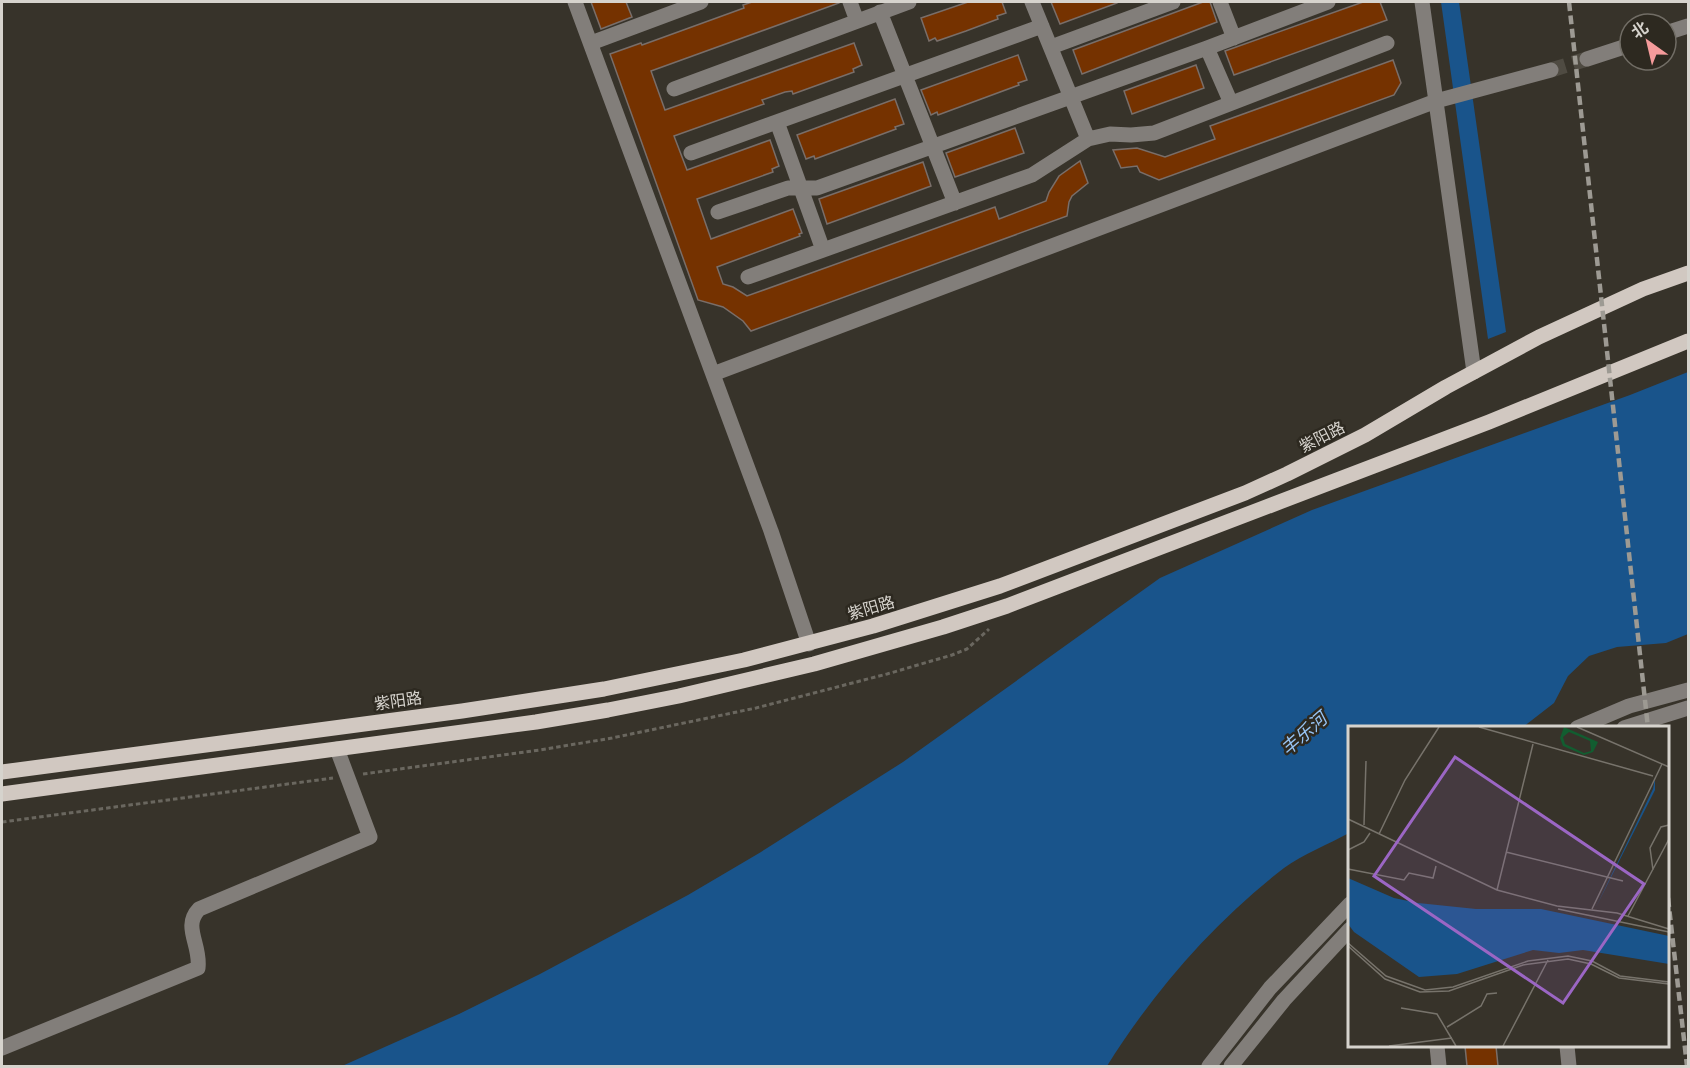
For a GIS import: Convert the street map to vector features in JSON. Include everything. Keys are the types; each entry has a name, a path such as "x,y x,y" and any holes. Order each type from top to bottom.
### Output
{"main road":[{"name":"紫阳路","path":"2,772 533,701 674,675 809,644 926,610 1000,586 1245,493 1365,435 1539,337 1643,289 1689,273"},
{"path":"2,794 536,722 749,681 911,637 1007,606 1490,422 1689,341"}],"street":[{"path":"575,2 771,531 809,644"},
{"path":"591,43 700,2"},
{"path":"850,2 857,21"},
{"path":"674,89 909,2"},
{"path":"1032,2 1088,139"},
{"path":"1051,47 1173,2"},
{"path":"1220,2 1234,38"},
{"path":"718,212 788,188 817,188 1207,48 1328,2"},
{"path":"1422,2 1440,100 1474,372"},
{"path":"880,12 955,203"},
{"path":"691,153 1042,26"},
{"path":"748,277 1032,175 1088,139 1110,134 1154,133 1387,44"},
{"path":"1207,48 1231,104"},
{"path":"1587,59 1618,49"},
{"path":"713,374 1440,100 1551,70"},
{"path":"777,122 823,250"},
{"path":"1582,726 1629,706 1689,690"},
{"path":"1630,726 1689,708"},
{"path":"2,1048 198,968 200,956 191,924 193,915 199,909 370,837 337,749"},
{"path":"1209,1066 1270,988 1348,906"},
{"path":"1232,1066 1284,1000 1348,931"},
{"path":"1437,1047 1439,1066"},
{"path":"1567,1047 1569,1066"}],"path":[{"path":"2,822 551,748 664,728 832,689 952,655 967,649 992,626"}],"water":[{"path":"1441,2 1459,2 1506,332 1488,339"},
{"name":"丰乐河","path":"1688,372 1688,634 1666,643 1617,647 1589,656 1568,676 1554,703 1524,726 1348,726 1348,834 1291,863 1233,911 1165,985 1107,1066 342,1066 459,1014 540,974 688,895 761,852 903,762 1160,578 1312,510"}],"building":[{"path":"591,2 626,2 632,17 601,29"},
{"path":"752,2 839,3 651,71 665,110 854,43 862,65 853,69 854,72 793,94 792,91 785,92 762,100 764,104 674,136 687,170 770,140 779,166 772,169 773,172 697,199 711,239 793,209 802,233 799,234 800,236 717,267 723,284 747,296 995,207 999,219 1046,201 1059,176 1080,161 1088,183 1072,196 1067,216 751,331 743,321 723,307 698,300 610,54 641,43 642,45 744,8 743,5"},
{"path":"968,2 1002,2 1006,13 997,16 998,19 966,31 937,41 935,38 929,41 921,18"},
{"path":"1051,2 1117,2 1117,3 1060,24"},
{"path":"1203,2 1210,2 1217,22 1082,74 1073,50"},
{"path":"1363,2 1380,2 1387,20 1234,75 1225,51"},
{"path":"1018,55 1027,80 938,115 937,112 931,115 921,90"},
{"path":"1393,60 1401,83 1394,95 1159,180 1140,172 1137,166 1121,168 1113,150 1137,148 1165,157 1215,139 1210,126"},
{"path":"1196,65 1204,88 1132,114 1124,91"},
{"path":"895,99 904,124 815,159 814,156 806,159 797,135"},
{"path":"1015,128 1024,153 955,177 946,153"},
{"path":"923,162 931,186 827,224 819,199"},
{"path":"1465,1047 1496,1047 1498,1066 1467,1066"}],"tunnel":[{"path":"1551,70 1587,59"}],"railway":[{"path":"1569,2 1648,726"},
{"path":"1669,907 1687,1066"}]}
